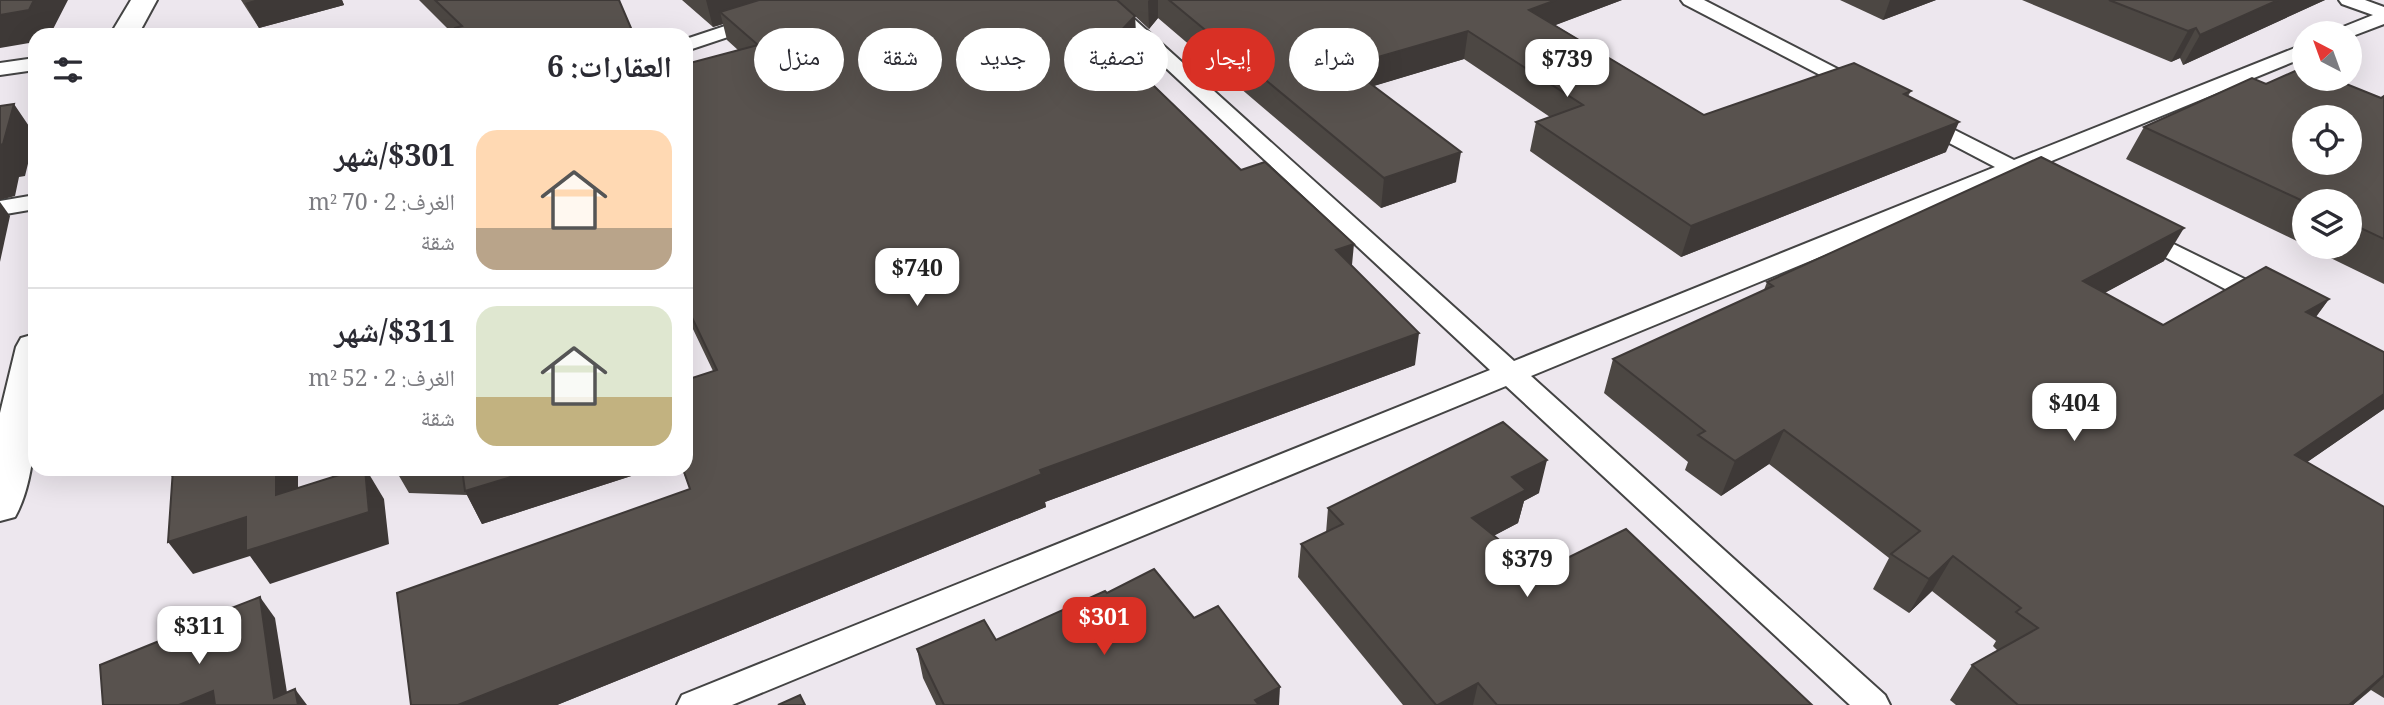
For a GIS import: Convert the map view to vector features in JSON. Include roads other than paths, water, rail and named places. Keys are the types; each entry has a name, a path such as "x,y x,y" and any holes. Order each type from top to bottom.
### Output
{"street":[{"path":"128,28 144,0"},
{"path":"0,505 28,379"}],"lane":[{"path":"693,43 821,0"},
{"path":"1102,0 1873,705"},
{"path":"1690,0 1882,100"},
{"path":"2348,0 2384,15"},
{"path":"2362,25 2384,15"},
{"path":"694,705 2292,55"},
{"path":"0,69 28,65"},
{"path":"1906,112 2038,181"},
{"path":"0,208 28,203"},
{"path":"2124,226 2285,311"}]}
